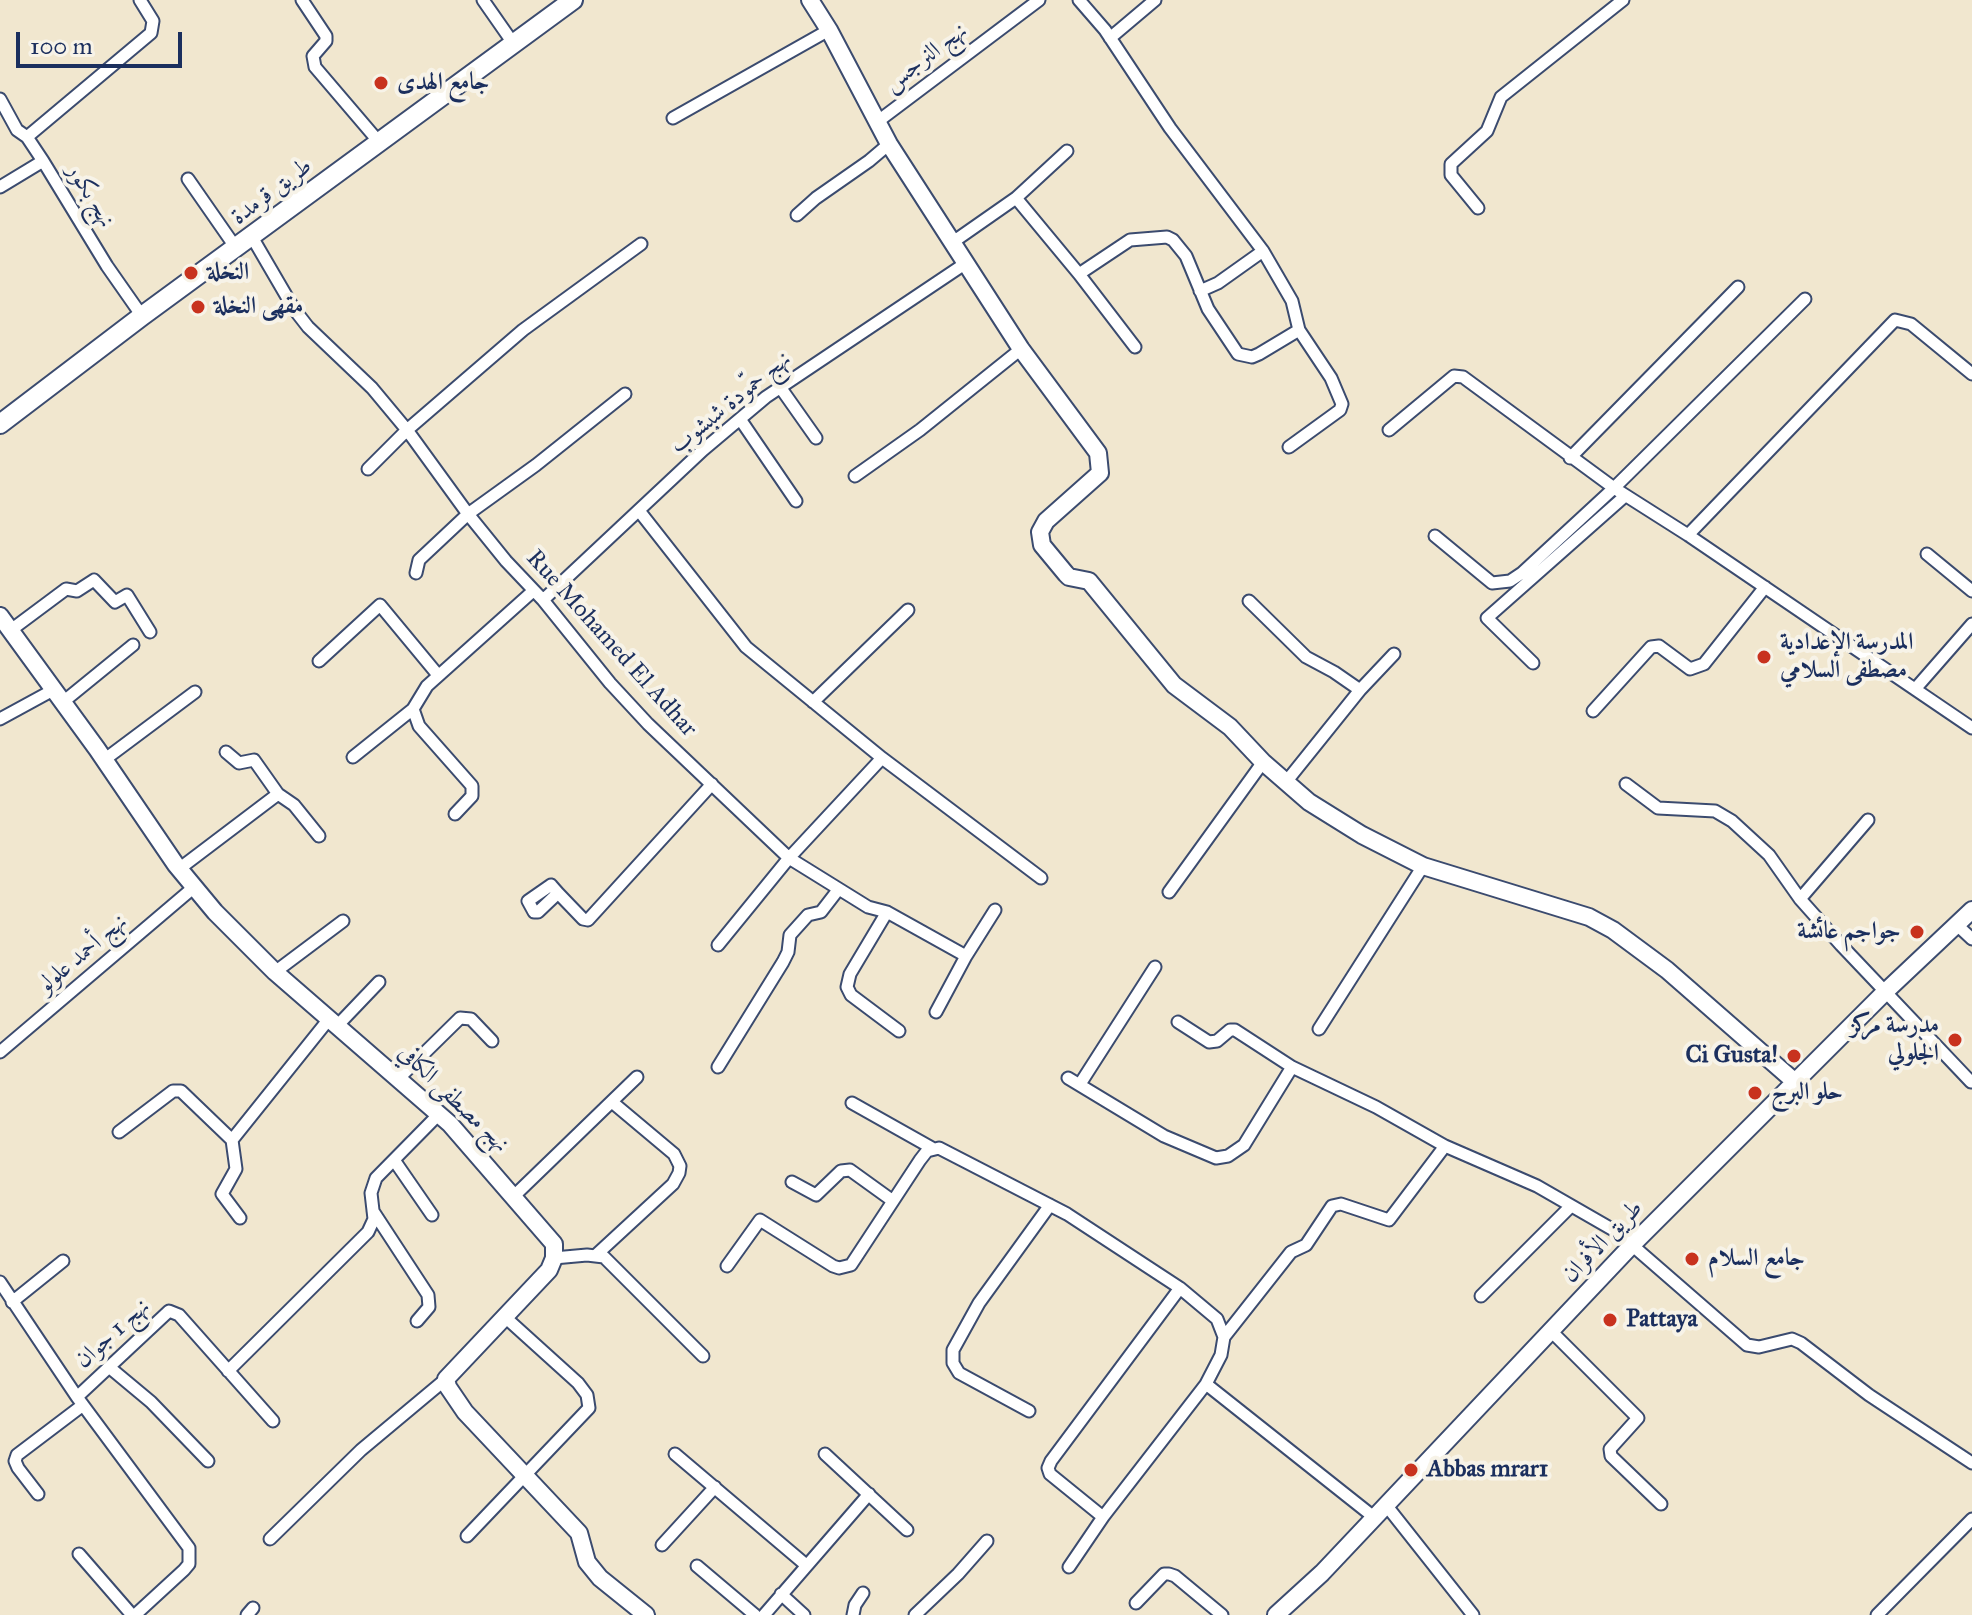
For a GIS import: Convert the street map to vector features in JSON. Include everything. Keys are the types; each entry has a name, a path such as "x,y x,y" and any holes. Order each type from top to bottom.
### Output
{"main road":[{"name":"طريق قرمدة","path":"0,424 573,0"}],"street":[{"path":"27,137 151,33 153,21 140,0"},
{"path":"302,0 326,36 326,41 313,56 315,67 379,142"},
{"path":"483,0 513,43"},
{"path":"810,0 889,144 1021,349 1093,445 1101,468 1096,478 1046,521 1040,532 1042,545 1069,577 1089,581 1174,685 1230,727 1263,762 1309,802 1362,835 1423,866 1589,917 1613,930 1667,970 1794,1081"},
{"name":"نهج النرجس","path":"877,122 1039,0"},
{"path":"1079,0 1110,38 1170,128 1263,251 1295,308 1299,330 1331,378 1342,404 1340,410 1289,447"},
{"path":"1110,38 1155,0"},
{"path":"1478,208 1451,175 1451,164 1487,131 1501,97 1623,0"},
{"path":"673,118 829,30"},
{"name":"نهج بكور","path":"0,99 17,130 27,137 107,266 142,316"},
{"path":"797,215 889,144"},
{"path":"953,242 1016,198 1067,151"},
{"path":"0,187 43,161"},
{"path":"188,179 236,248"},
{"path":"1016,198 1135,347"},
{"name":"Rue Mohamed El Adhar","path":"252,237 283,292 308,327 372,388 468,514 631,707 789,858 868,907 887,912 966,956"},
{"path":"1079,274 1130,240 1167,237 1186,256 1200,291 1232,346 1242,355 1252,357 1259,354 1299,330"},
{"path":"368,469 407,430 523,330 641,244"},
{"path":"1200,291 1218,283 1263,251"},
{"name":"نهج حمّودة شبشوب","path":"543,600 703,450 780,387 966,263"},
{"path":"1570,458 1738,287"},
{"path":"1435,536 1483,578 1492,583 1510,581 1614,488 1805,299"},
{"path":"1688,535 1895,320 1911,324 1972,374"},
{"path":"855,476 920,430 1021,349"},
{"path":"1389,430 1454,376 1463,377 1625,496 1688,535 1972,728"},
{"path":"780,387 816,438"},
{"path":"416,573 419,560 468,514 625,394"},
{"path":"740,419 796,501"},
{"path":"1533,663 1487,618 1625,496"},
{"path":"640,512 746,647 882,758 1041,878"},
{"path":"1927,554 1972,591"},
{"path":"11,630 66,589 77,591 94,580 115,602 127,595 150,632"},
{"path":"1593,711 1651,647 1659,646 1690,669 1704,664 1765,587"},
{"path":"353,757 413,709 438,675 532,592"},
{"path":"1249,601 1306,657 1360,690"},
{"path":"319,661 380,605 438,675"},
{"path":"813,702 908,610"},
{"name":"نهج مصطفى الكافي","path":"0,616 193,888 275,972 439,1114 554,1244 554,1258"},
{"path":"1916,688 1972,624"},
{"path":"0,719 59,696 133,645"},
{"path":"1286,782 1360,690 1394,654"},
{"path":"104,760 195,692"},
{"path":"413,709 419,726 472,786 472,796 455,814"},
{"path":"226,752 239,763 254,760 278,794 294,805 319,836"},
{"path":"718,945 789,858 882,758"},
{"path":"1169,892 1263,762"},
{"path":"558,893 583,919 588,920 712,784"},
{"path":"1626,784 1658,808 1715,811 1732,821 1769,855 1800,899 1884,993 1971,1082"},
{"path":"179,869 278,794"},
{"path":"1800,899 1868,820"},
{"path":"1319,1029 1423,866"},
{"name":"نهج أحمد علولو","path":"0,1052 193,888"},
{"path":"718,1067 783,962 790,935 808,915 821,912 838,890"},
{"path":"936,1012 995,910"},
{"name":"طريق الأفران","path":"1276,1615 1381,1512 1631,1246 1794,1081 1972,910"},
{"path":"887,912 850,974 847,987 851,995 899,1031"},
{"path":"275,972 343,921"},
{"path":"1957,925 1972,939"},
{"path":"1155,967 1074,1081 1164,1136 1216,1158 1228,1156 1244,1145 1292,1067"},
{"path":"232,1140 333,1022 379,982"},
{"path":"399,1078 460,1018 471,1019 492,1041"},
{"path":"1178,1022 1212,1042 1235,1030 1292,1067 1376,1107 1445,1146 1537,1186 1617,1232 1747,1345 1759,1347 1792,1339 1801,1343 1869,1395 1972,1463"},
{"path":"514,1196 637,1077"},
{"path":"119,1132 173,1091 181,1091 232,1140 236,1169 222,1194 240,1218"},
{"path":"596,1255 673,1184 680,1166 674,1154 612,1102"},
{"path":"852,1103 932,1148 957,1156 1050,1205 1123,1248 1180,1288 1217,1319 1224,1337"},
{"path":"228,1371 368,1232 374,1219 372,1185 439,1114"},
{"path":"1069,1567 1103,1517 1206,1384 1221,1355 1224,1337 1291,1252 1306,1245 1332,1206 1341,1204 1389,1220 1445,1146"},
{"path":"727,1266 760,1220 833,1266 851,1265 920,1160 932,1148"},
{"path":"394,1160 432,1215"},
{"path":"792,1182 809,1194 816,1195 841,1171 850,1170 893,1201"},
{"path":"1029,1411 959,1373 953,1363 953,1350 979,1303 1050,1205"},
{"path":"1481,1296 1571,1206"},
{"path":"373,1210 428,1295 429,1307 417,1321"},
{"path":"270,1539 361,1450 446,1379 549,1270 554,1258 596,1255 609,1261 703,1356"},
{"path":"12,1302 63,1261"},
{"name":"نهج 1 جوان","path":"0,1282 80,1401 109,1367 169,1311 179,1315 273,1421"},
{"path":"1103,1517 1050,1474 1048,1468 1180,1288"},
{"path":"467,1536 589,1408 587,1395 578,1383 505,1317"},
{"path":"1551,1331 1638,1418 1610,1449 1611,1456 1661,1504"},
{"path":"109,1367 151,1402 208,1461"},
{"path":"446,1379 451,1395 458,1404 579,1533 587,1562 600,1578 646,1615"},
{"path":"1206,1384 1381,1512 1473,1615"},
{"path":"38,1494 18,1468 15,1461 17,1455 80,1401 189,1548 189,1564 133,1615 79,1554"},
{"path":"675,1454 806,1565"},
{"path":"825,1454 907,1530"},
{"path":"662,1545 715,1487"},
{"path":"764,1615 869,1494"},
{"path":"1877,1615 1972,1519"},
{"path":"915,1615 987,1541"},
{"path":"697,1566 755,1615"},
{"path":"1136,1603 1164,1574 1169,1574 1222,1615"},
{"path":"853,1615 863,1593"},
{"path":"781,1594 804,1615"}],"place":[{"name":"جامع الهدى","path":"381,83"},
{"name":"النخلة","path":"191,273"},
{"name":"مقهى النخلة","path":"198,307"},
{"name":"المدرسة الإعدادية مصطفى السلامي","path":"1764,657"},
{"name":"جواجم عائشة","path":"1917,932"},
{"name":"مدرسة مركز الجلولي","path":"1955,1040"},
{"name":"Ci Gusta!","path":"1794,1056"},
{"name":"حلو البرج","path":"1755,1093"},
{"name":"جامع السلام","path":"1692,1259"},
{"name":"Pattaya","path":"1610,1320"},
{"name":"Abbas mrar1","path":"1411,1470"}]}
